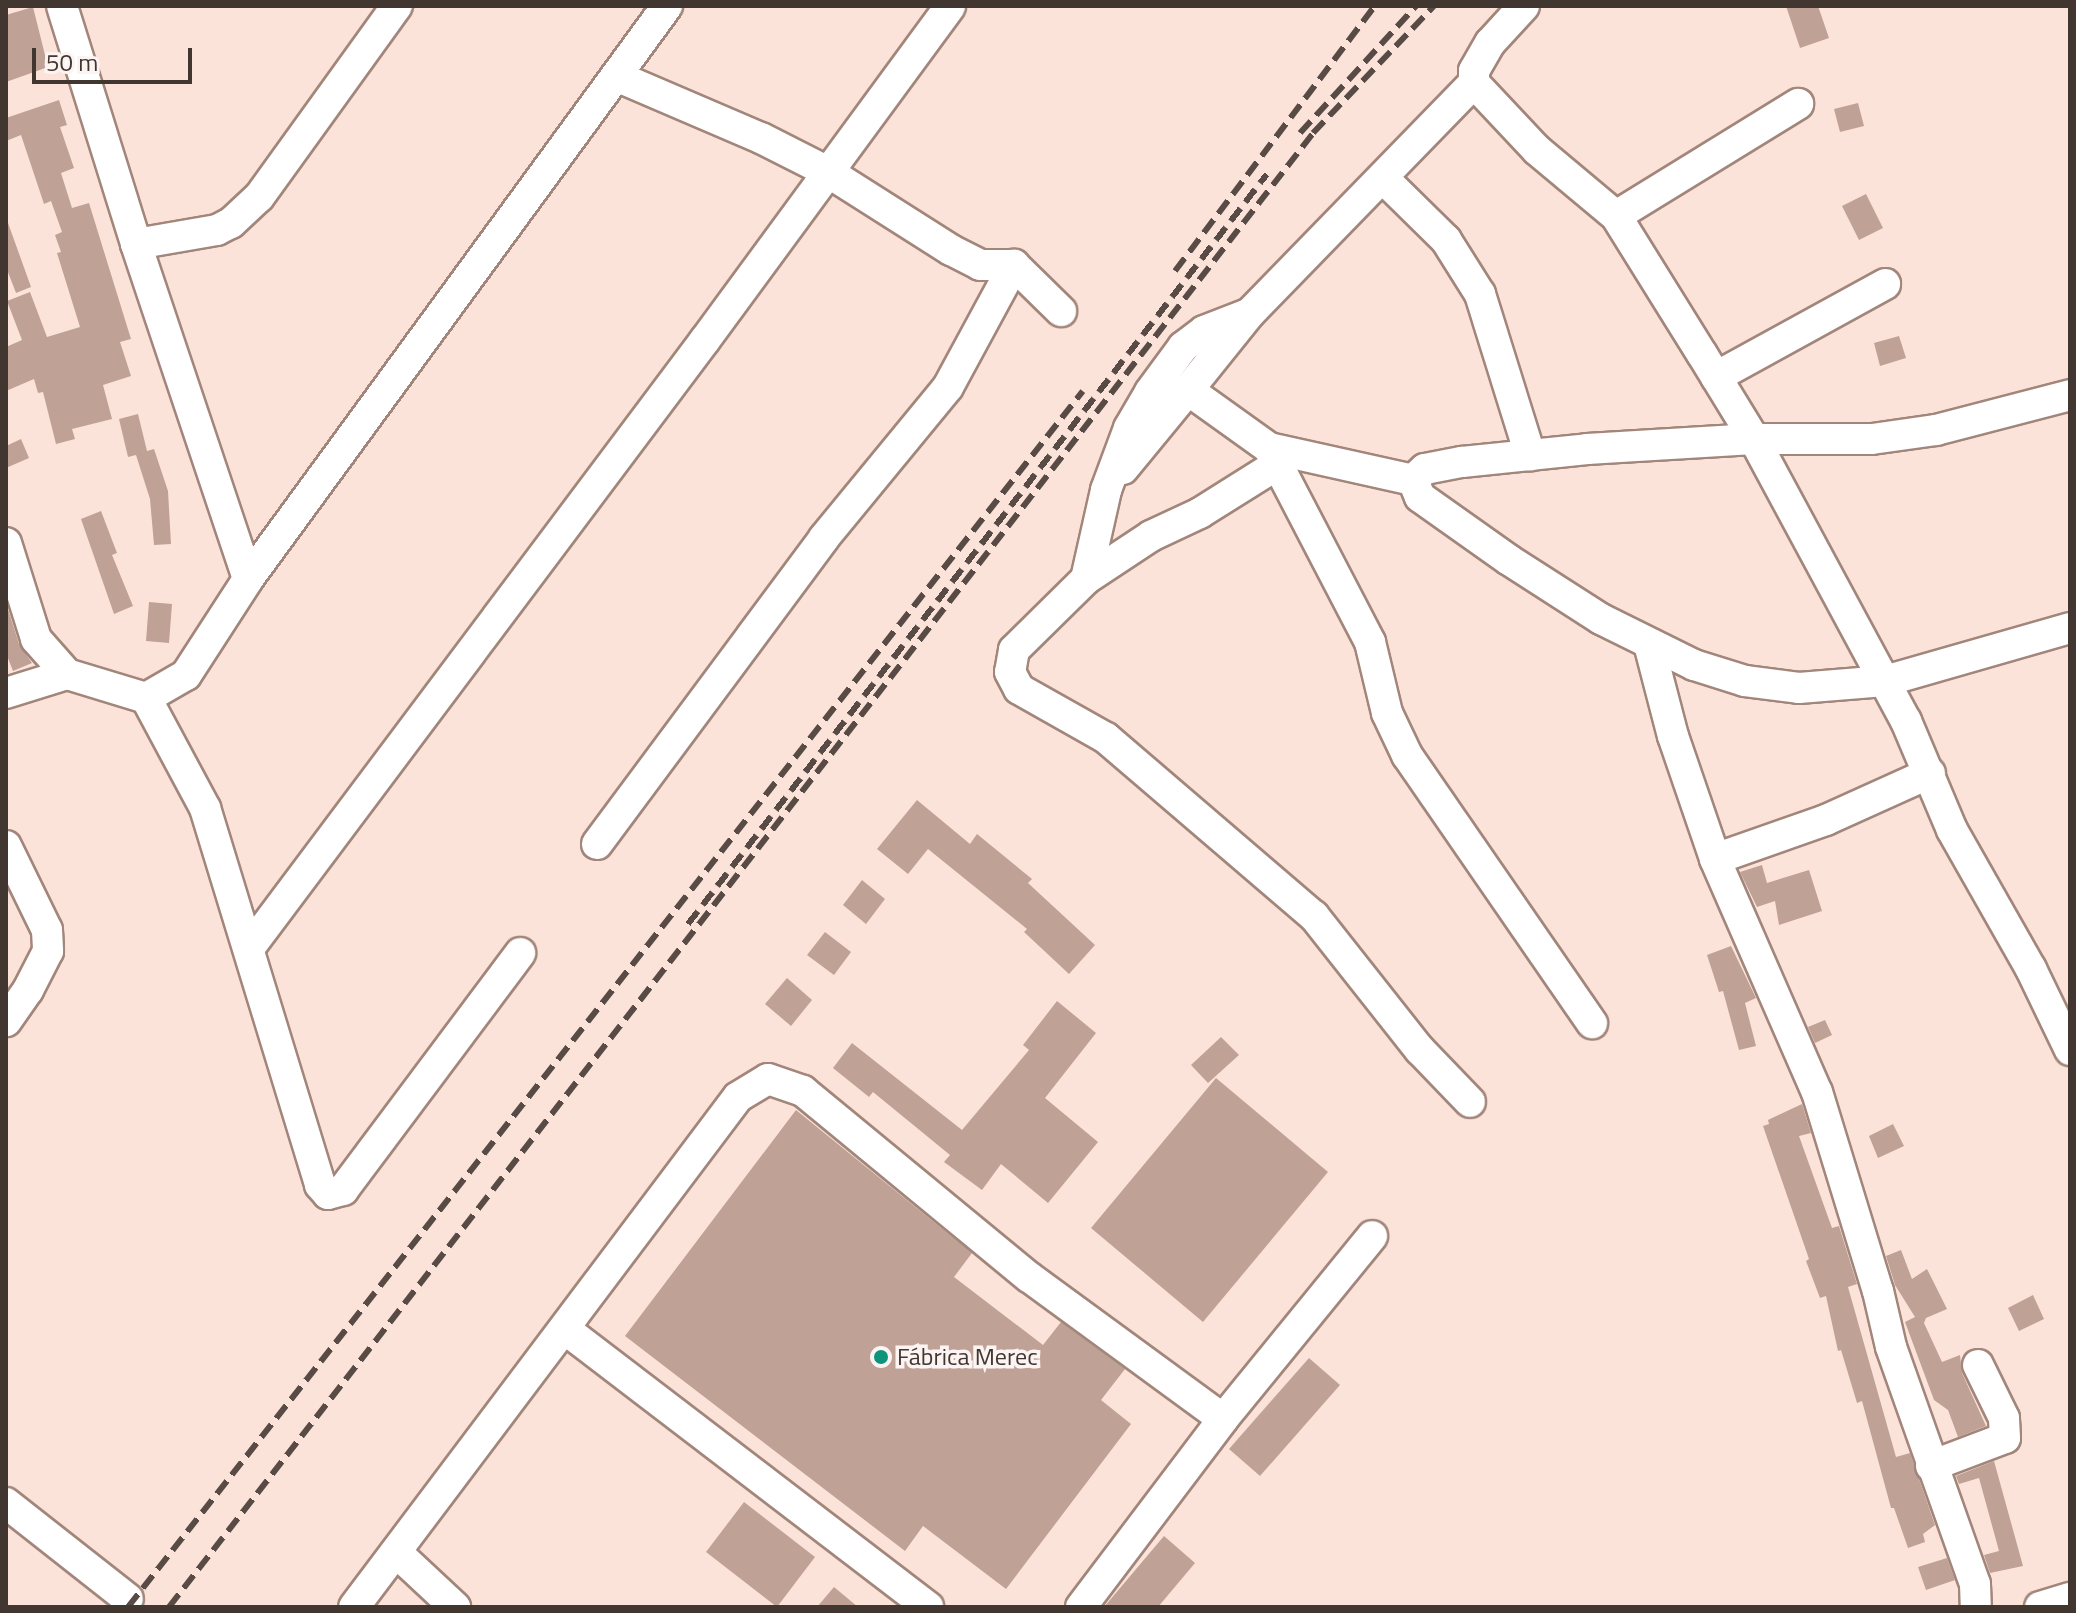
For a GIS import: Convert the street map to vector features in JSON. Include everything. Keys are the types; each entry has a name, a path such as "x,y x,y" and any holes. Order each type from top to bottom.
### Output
{"street":[{"path":"62,6 136,244 248,579"},
{"path":"136,244 217,230 231,223 259,197 397,6"},
{"path":"146,698 186,675 248,579 667,6"},
{"path":"250,947 950,6"},
{"path":"1106,490 1250,313 1384,179 1474,83 1474,71 1490,43 1524,6"},
{"path":"616,76 761,138 828,172 980,265 1014,265 1061,311"},
{"path":"1474,83 1537,150 1616,216 1716,377 1754,439 1885,681 1930,773 1952,830 2031,969 2070,1050"},
{"path":"1616,216 1798,104"},
{"path":"1384,179 1446,240 1480,294 1530,455"},
{"path":"597,844 824,538 948,387 1014,265"},
{"path":"1716,377 1885,284"},
{"path":"1086,579 1106,490 1129,428 1183,347 1204,331 1250,313"},
{"path":"1188,390 1273,456 1370,642 1387,713 1407,755 1592,1023"},
{"path":"1413,480 1425,469 1530,455 1754,439 1872,439 1936,430 2070,395"},
{"path":"1413,480 1273,456 1200,513 1151,536 1086,579 1014,650 1010,672 1019,689 1106,738 1314,916 1420,1050 1470,1102"},
{"path":"1413,480 1420,497 1509,560 1601,619 1694,665 1745,681 1799,688 1885,681 2070,628"},
{"path":"6,543 36,639 67,674 146,698 205,808 250,947 320,1185 328,1194 343,1190 520,953"},
{"path":"1649,644 1673,736 1715,859 1817,1092 1878,1291 1891,1347 1975,1584 1976,1607"},
{"path":"6,693 67,674"},
{"path":"1715,859 1826,820 1930,773"},
{"path":"6,846 47,930 48,951 28,990 6,1021"},
{"path":"354,1607 566,1330 738,1097 768,1079 803,1091 1029,1277 1223,1419"},
{"path":"1081,1607 1223,1419 1372,1236"},
{"path":"566,1330 928,1607"},
{"path":"1931,1466 2005,1438 2004,1418 1978,1365"},
{"path":"6,1503 128,1599"},
{"path":"396,1552 455,1607"},
{"path":"2040,1607 2070,1598"}],"building":[{"path":"1786,6 1818,6 1829,38 1800,48"},
{"path":"33,7 48,67 6,82 6,15"},
{"path":"59,100 67,125 60,127 74,168 61,173 72,208 89,203 131,339 120,342 131,376 103,385 112,419 72,429 75,439 56,444 43,392 38,393 34,379 6,391 6,347 22,340 7,301 30,292 47,337 80,327 57,253 61,252 55,235 62,232 51,201 44,204 21,135 6,141 6,118"},
{"path":"1858,103 1864,126 1840,132 1834,109"},
{"path":"1866,194 1883,228 1859,240 1842,206"},
{"path":"8,223 31,287 16,293 6,267"},
{"path":"1899,336 1906,358 1880,366 1874,343"},
{"path":"138,414 147,451 154,449 168,491 171,544 154,545 150,499 136,455 128,457 119,419"},
{"path":"21,439 29,458 6,468 6,446"},
{"path":"101,511 117,553 112,555 133,606 114,614 81,519"},
{"path":"149,602 172,604 169,643 146,641"},
{"path":"6,603 19,644 32,663 13,671 6,653"},
{"path":"917,800 970,844 977,834 1032,879 1028,883 1095,945 1069,974 1024,932 1027,929 928,849 908,874 877,849"},
{"path":"1762,865 1767,883 1809,870 1822,911 1779,925 1775,901 1757,907 1740,872"},
{"path":"862,880 885,899 866,924 843,905"},
{"path":"825,932 851,952 834,975 807,955"},
{"path":"1731,946 1756,998 1745,1003 1756,1046 1739,1050 1723,991 1719,992 1707,955"},
{"path":"787,978 812,1000 791,1026 765,1004"},
{"path":"1057,1001 1096,1033 1045,1098 1098,1142 1048,1203 1001,1164 982,1190 944,1162 950,1155 873,1092 869,1097 833,1068 852,1043 962,1130 1029,1050 1023,1045"},
{"path":"1825,1020 1832,1035 1815,1043 1808,1027"},
{"path":"1221,1037 1239,1055 1208,1083 1191,1065"},
{"path":"1216,1078 1328,1172 1203,1322 1091,1228"},
{"path":"1802,1104 1811,1133 1799,1136 1832,1228 1839,1226 1857,1284 1848,1287 1896,1457 1910,1453 1935,1525 1923,1534 1925,1542 1908,1548 1894,1508 1891,1508 1862,1401 1857,1403 1841,1350 1838,1351 1826,1296 1820,1298 1806,1261 1809,1259 1763,1126 1769,1124 1768,1120"},
{"name":"Fábrica Merec","path":"796,1110 972,1253 954,1277 1043,1345 1061,1322 1125,1369 1101,1400 1131,1424 1006,1589 923,1526 905,1551 625,1336"},
{"path":"1893,1124 1904,1146 1878,1158 1869,1136"},
{"path":"1901,1250 1912,1279 1927,1269 1947,1309 1926,1318 1924,1323 1942,1362 1960,1355 1962,1373 1986,1426 1958,1437 1948,1410 1934,1400 1905,1322 1915,1317 1895,1285 1886,1256"},
{"path":"2033,1295 2044,1319 2019,1331 2008,1308"},
{"path":"1309,1358 1340,1385 1260,1476 1229,1449"},
{"path":"1994,1461 2023,1566 1990,1573 1984,1555 1999,1551 1979,1478 1959,1484 1956,1476"},
{"path":"744,1502 815,1557 777,1607 706,1552"},
{"path":"1164,1536 1195,1563 1158,1607 1104,1607"},
{"path":"1947,1558 1955,1580 1926,1590 1918,1567"},
{"path":"834,1587 858,1607 817,1607"}],"railway":[{"path":"1175,271 1375,6"},
{"path":"1300,133 1416,6"},
{"path":"169,1607 1313,133 1434,6"},
{"path":"688,924 1267,174"},
{"path":"128,1607 1083,391"}],"place":[{"name":"Fábrica Merec","path":"881,1357"}]}
